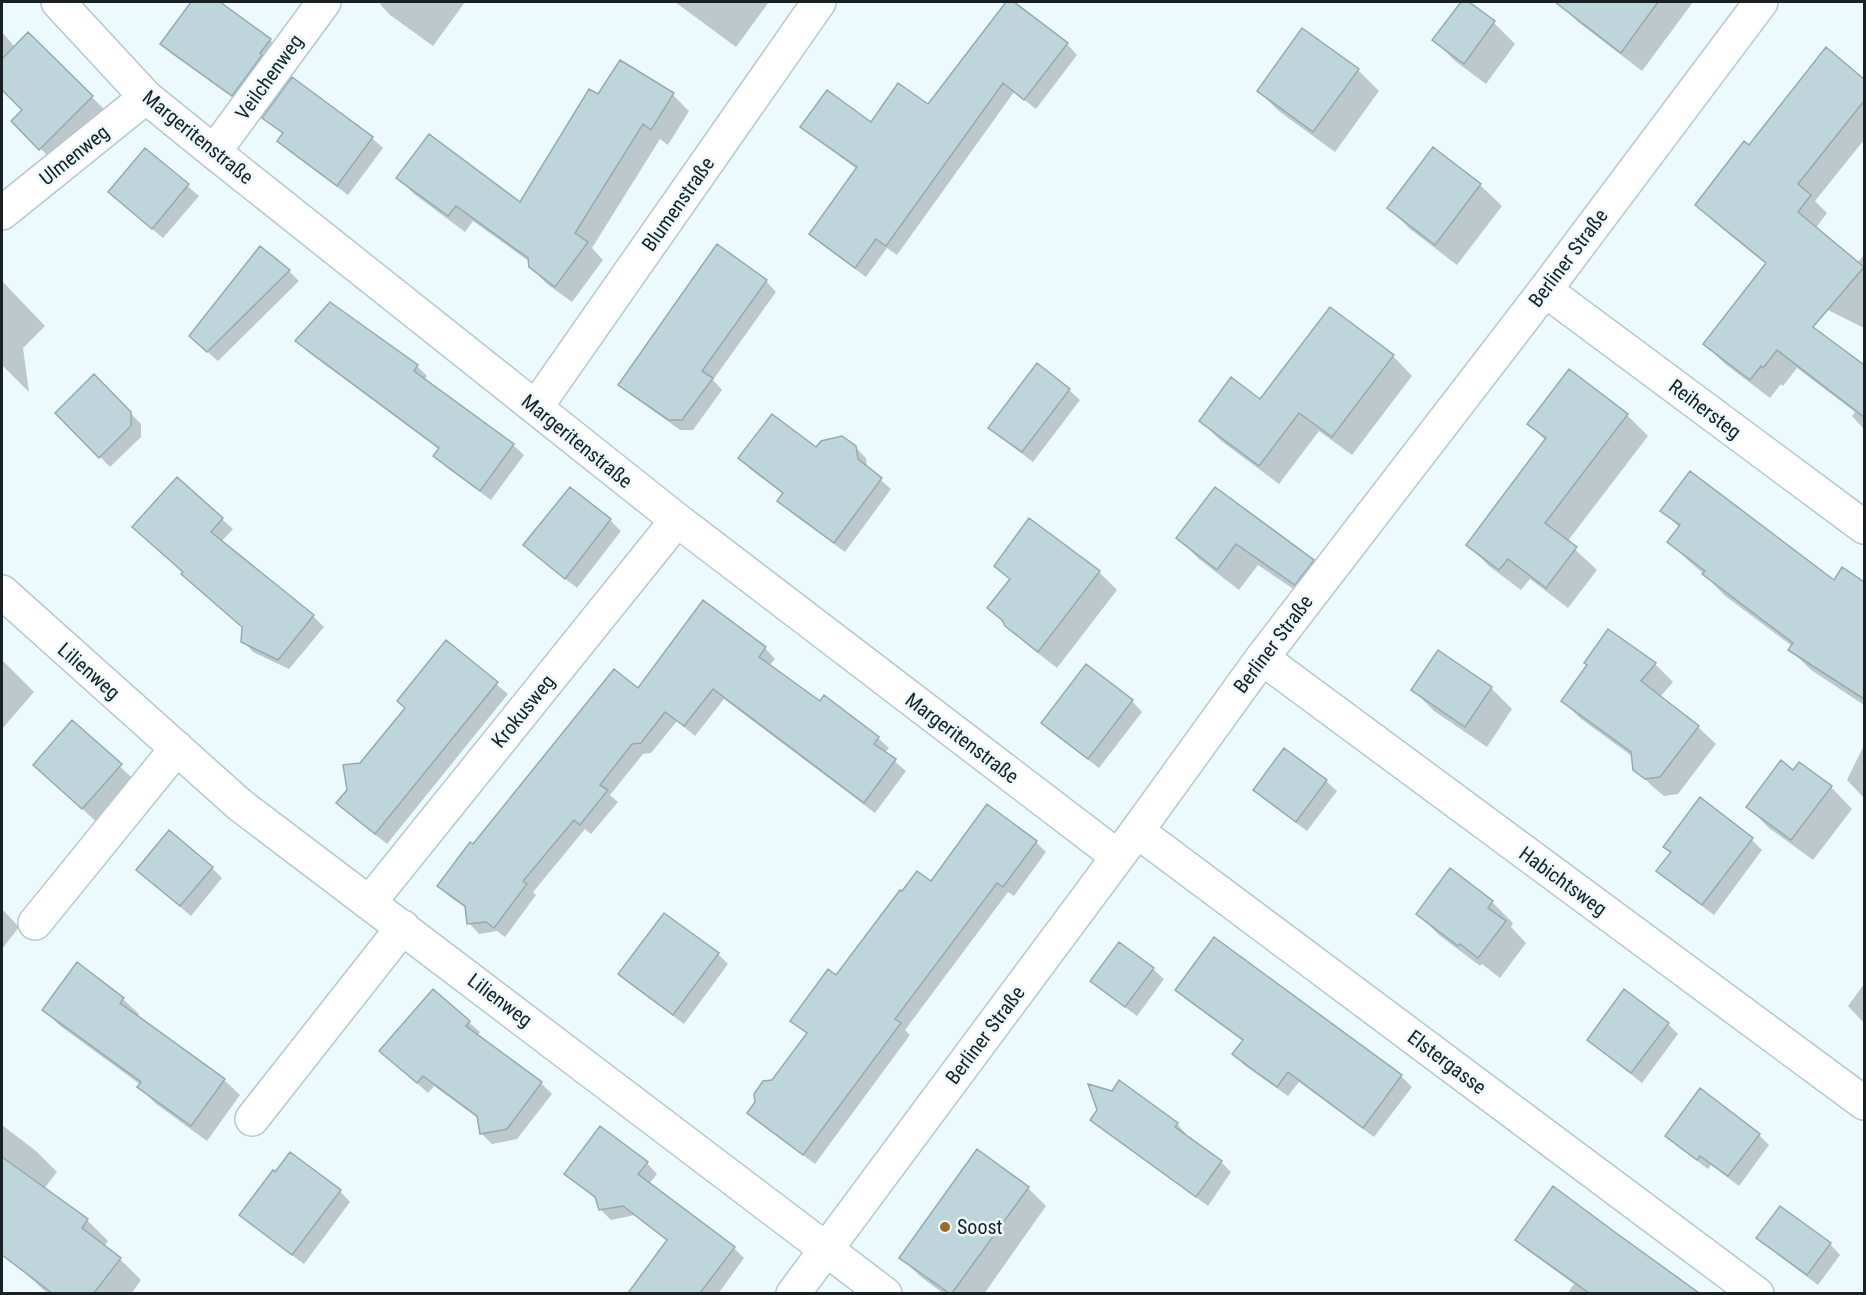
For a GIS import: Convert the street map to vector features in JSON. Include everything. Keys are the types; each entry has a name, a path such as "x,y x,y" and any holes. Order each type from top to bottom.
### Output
{"street":[{"name":"Margeritenstraße","path":"58,2 146,97 214,152 677,520 1117,856"},
{"name":"Veilchenweg","path":"214,152 324,2"},
{"name":"Blumenstraße","path":"536,407 819,2"},
{"name":"Berliner Straße","path":"793,1293 1137,831 1262,658 1545,290 1761,2"},
{"name":"Ulmenweg","path":"2,213 146,97"},
{"name":"Reihersteg","path":"1545,290 1864,528"},
{"name":"Krokusweg","path":"369,903 677,520"},
{"name":"Lilienweg","path":"2,592 240,805 885,1293"},
{"name":"Habichtsweg","path":"1262,658 1864,1103"},
{"path":"34,923 177,748"},
{"name":"Elstergasse","path":"1137,831 1757,1293"},
{"path":"252,1119 403,927"}],"building":[{"path":"191,2 220,2 271,39 232,96 160,44"},
{"path":"1006,2 1014,2 1068,43 1024,100 1003,83 886,246 876,239 855,268 809,234 857,167 800,127 827,90 871,122 898,83 928,104"},
{"path":"1461,2 1469,2 1495,21 1464,64 1432,40"},
{"path":"1555,2 1658,2 1621,53"},
{"path":"1302,28 1359,69 1313,132 1257,91"},
{"path":"28,32 93,96 39,150 11,121 22,110 2,90 2,59"},
{"path":"1826,47 1864,79 1864,101 1798,184 1811,195 1798,212 1864,267 1813,327 1864,365 1864,417 1777,350 1750,380 1703,344 1766,263 1695,205 1744,141 1749,145"},
{"path":"620,60 674,93 651,130 643,124 575,233 588,242 555,287 529,267 528,258 456,206 448,216 396,178 429,134 520,202 589,89 598,94"},
{"path":"292,77 373,137 337,186 277,141 283,133 262,118"},
{"path":"1433,147 1481,184 1435,245 1387,208"},
{"path":"145,148 189,184 152,229 108,192"},
{"path":"717,244 767,280 702,371 713,378 682,420 669,420 618,385"},
{"path":"260,246 290,270 207,352 189,336"},
{"path":"330,302 418,365 414,371 514,444 480,491 433,456 439,448 295,341"},
{"path":"1330,307 1394,355 1332,437 1299,413 1259,466 1199,421 1231,377 1260,399"},
{"path":"1037,363 1070,389 1022,452 988,428"},
{"path":"1569,369 1628,414 1545,523 1577,547 1546,588 1508,559 1499,570 1466,545 1546,438 1527,424"},
{"path":"94,374 131,412 131,426 99,458 55,413"},
{"path":"772,414 816,447 821,441 842,436 856,446 858,459 882,478 834,543 777,501 783,493 738,458"},
{"path":"1690,471 1834,580 1842,567 1864,582 1864,699 1788,650 1793,643 1702,574 1705,571 1667,542 1680,525 1660,511"},
{"path":"177,477 223,518 211,532 314,615 278,660 241,642 242,627 181,574 183,572 132,527"},
{"path":"570,487 611,519 565,579 523,545"},
{"path":"1215,487 1314,560 1295,585 1236,544 1217,570 1176,538"},
{"path":"1029,518 1100,571 1038,652 1005,626 1002,620 987,608 1010,579 994,566"},
{"path":"703,600 766,647 759,657 820,701 824,695 879,737 874,744 896,759 864,803 713,689 684,726 665,712 641,743 632,744 600,785 608,790 580,825 574,820 523,881 527,884 494,928 486,922 467,924 465,906 437,886 470,842 473,844 614,669 638,688"},
{"path":"1608,629 1656,663 1641,681 1699,726 1660,777 1645,779 1633,770 1631,752 1561,701 1587,665 1584,663"},
{"path":"446,640 498,682 375,834 336,803 347,790 343,765 360,763 405,708 397,701"},
{"path":"1438,650 1492,687 1465,727 1411,690"},
{"path":"1086,664 1133,700 1088,759 1041,723"},
{"path":"72,720 122,764 82,809 33,765"},
{"path":"1284,748 1327,780 1296,822 1253,790"},
{"path":"1781,760 1793,770 1799,762 1832,786 1791,840 1746,807"},
{"path":"1700,797 1753,838 1702,905 1656,871 1671,852 1663,847"},
{"path":"987,804 1037,841 1003,887 997,883 895,1019 901,1023 803,1155 747,1113 755,1102 754,1094 763,1081 772,1080 807,1033 790,1021 828,969 836,975 917,871 931,881"},
{"path":"169,830 213,867 180,906 136,870"},
{"path":"1450,868 1493,901 1488,908 1506,921 1478,958 1416,914"},
{"path":"664,913 719,953 673,1015 618,974"},
{"path":"1214,937 1402,1075 1363,1128 1288,1072 1277,1087 1256,1072 1232,1054 1243,1040 1175,990"},
{"path":"1119,942 1154,968 1125,1007 1090,981"},
{"path":"77,962 124,998 120,1003 225,1079 191,1126 137,1087 141,1082 42,1010"},
{"path":"433,989 470,1021 466,1026 542,1082 507,1129 480,1134 477,1116 423,1076 417,1083 379,1051"},
{"path":"1624,989 1669,1023 1631,1073 1587,1040"},
{"path":"1119,1080 1178,1123 1175,1127 1222,1161 1196,1197 1090,1120 1097,1110 1088,1084 1112,1091"},
{"path":"1700,1088 1760,1134 1728,1176 1700,1156 1697,1160 1665,1136"},
{"path":"600,1126 648,1162 638,1174 735,1247 700,1293 628,1293 667,1240 623,1206 599,1210 595,1197 564,1174"},
{"path":"977,1149 1029,1187 952,1293 949,1293 899,1258"},
{"path":"290,1152 341,1190 292,1255 239,1215 273,1170 275,1172"},
{"path":"2,1157 88,1219 82,1228 121,1258 94,1293 52,1293 2,1255"},
{"path":"1553,1186 1699,1293 1589,1293 1515,1240"},
{"path":"1780,1206 1831,1243 1807,1275 1756,1238"}],"place":[{"name":"Soost","path":"945,1227"}]}
